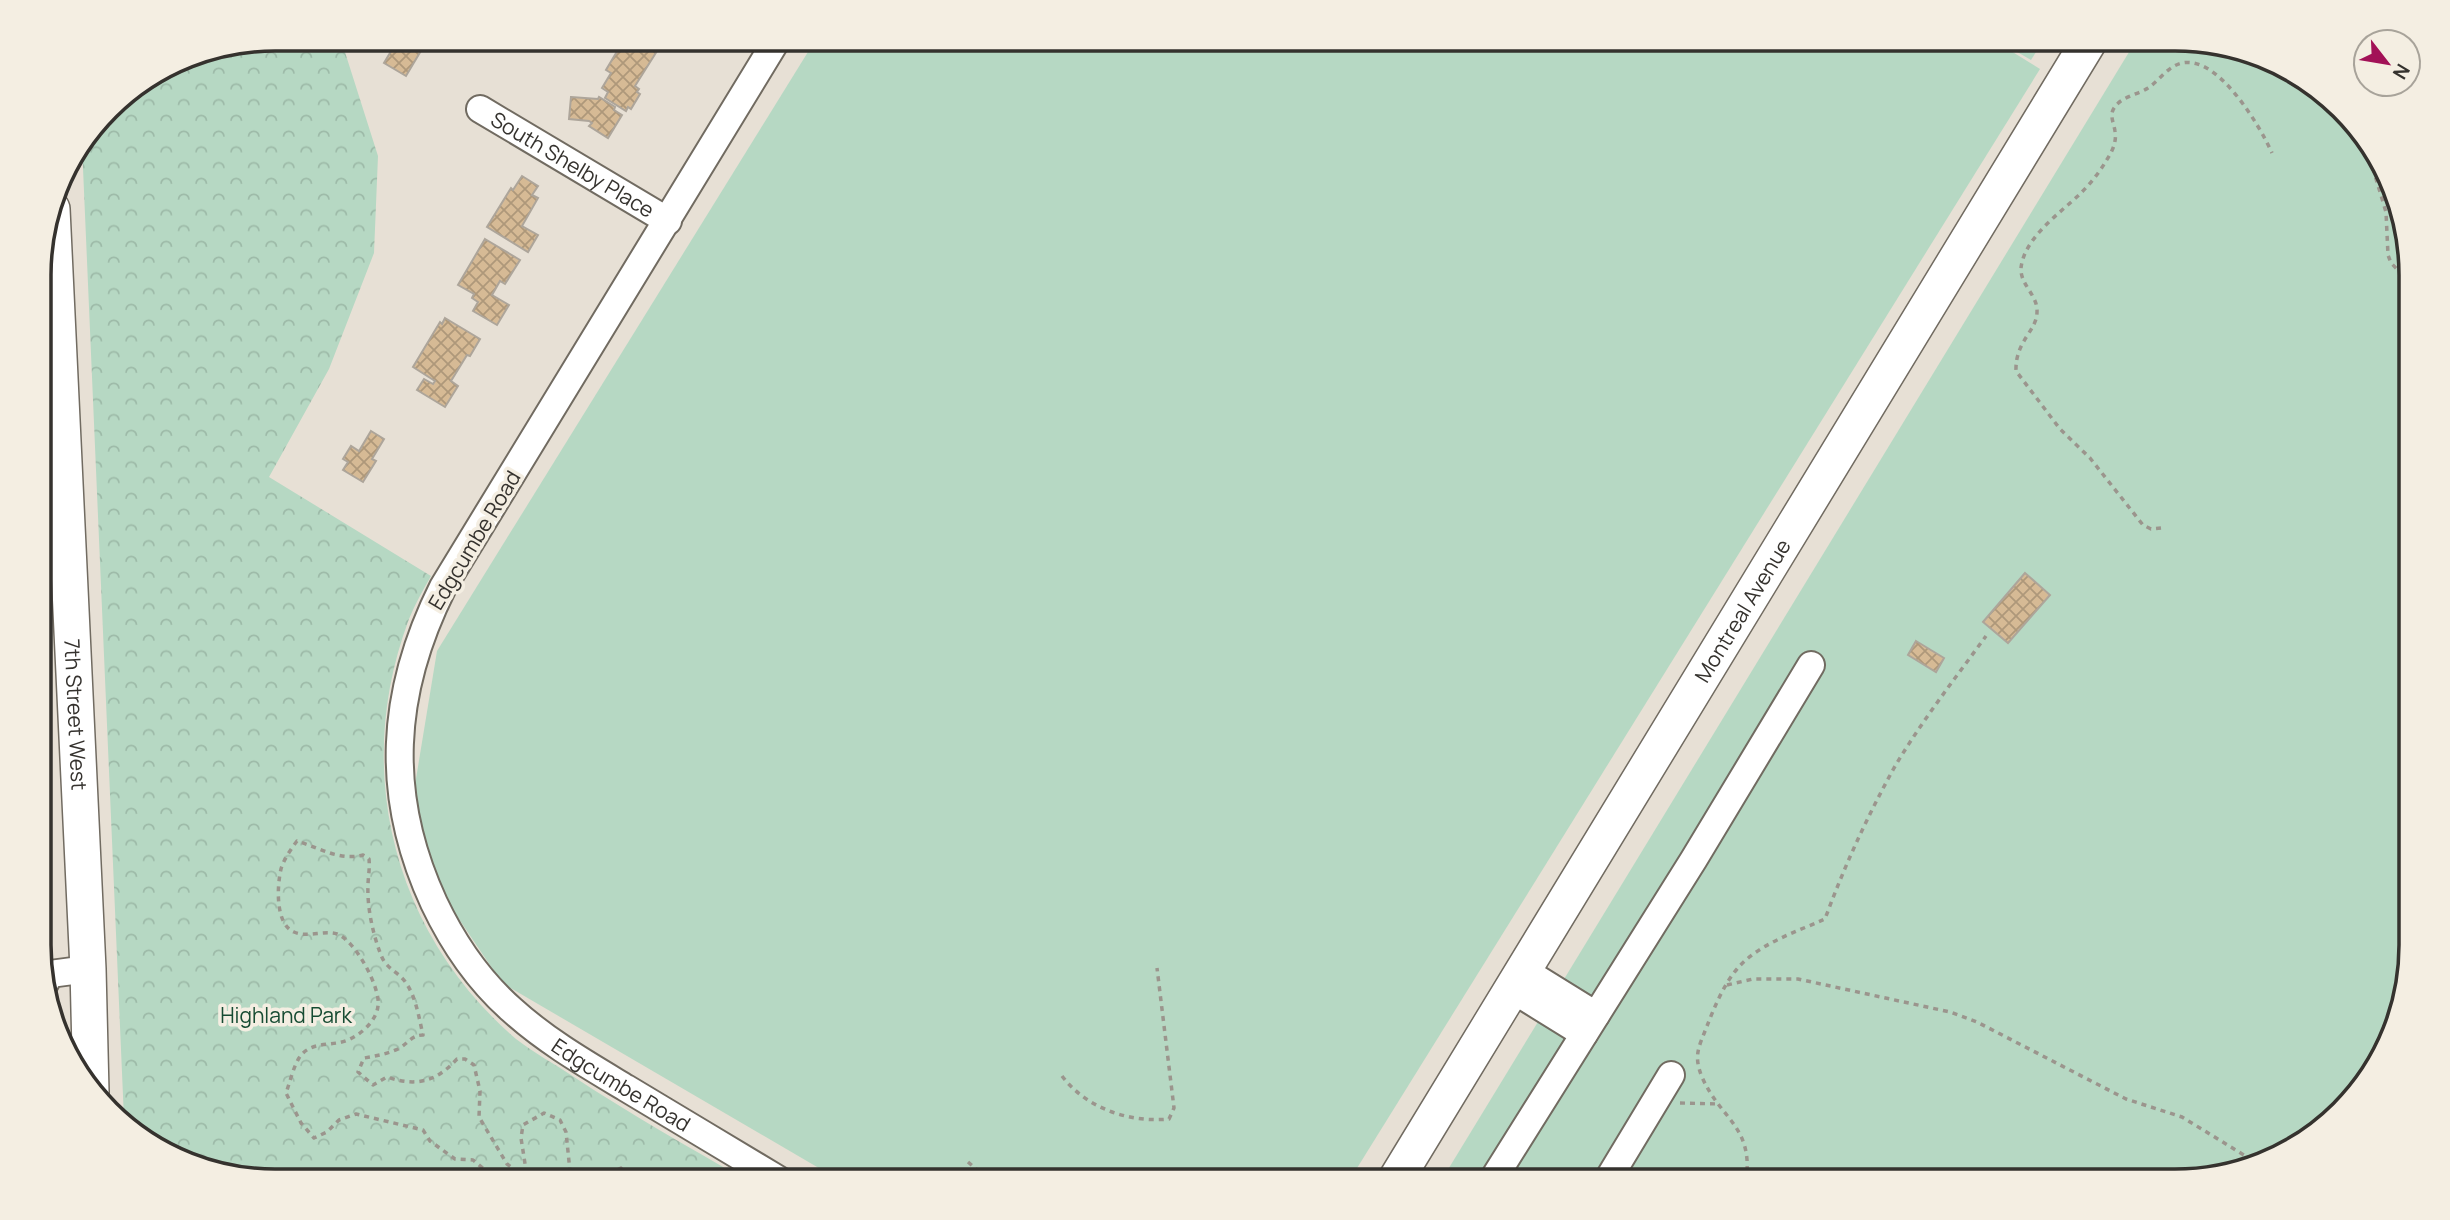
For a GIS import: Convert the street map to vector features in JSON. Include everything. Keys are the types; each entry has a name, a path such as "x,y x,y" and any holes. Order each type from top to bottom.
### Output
{"main road":[{"name":"Montreal Avenue","path":"1402,1169 2083,51"},
{"name":"7th Street West","path":"51,353 88,969 86,1065"}],"street":[{"name":"Edgcumbe Road","path":"760,1169 548,1040 511,1010 484,983 442,919 421,875 408,837 401,796 399,759 402,720 416,650 443,587 770,51"},
{"name":"South Shelby Place","path":"480,109 668,220"},
{"path":"1500,1169 1811,665"},
{"path":"53,974 88,969"},
{"path":"1519,981 1590,1025"},
{"path":"1614,1169 1671,1075"}],"path":[{"path":"2161,528 2151,529 2143,525 2090,458 2060,429 2016,371 2018,350 2038,315 2037,304 2022,279 2021,266 2036,235 2088,186 2108,158 2115,143 2113,111 2118,103 2151,86 2168,69 2183,62 2200,64 2226,83 2250,114 2273,153"},
{"path":"2375,174 2386,212 2388,255 2391,264 2399,271"},
{"path":"1747,1169 1748,1155 1741,1132 1702,1078 1696,1056 1711,1016 1737,969 1756,953 1825,919 1865,822 1895,767 1986,636"},
{"path":"484,1169 473,1160 455,1159 430,1141 423,1130 356,1114 339,1120 327,1132 314,1138 302,1122 286,1093 299,1057 315,1046 338,1044 357,1035 371,1022 378,1006 377,993 363,962 350,944 337,934 296,933 285,925 281,915 279,881 282,866 297,841 332,855 351,858 363,855 369,859 368,884 374,930 382,957 389,969 406,982 418,1015 423,1035 415,1035 400,1048 364,1058 358,1072 373,1085 387,1077 405,1084 432,1079 445,1072 457,1059 466,1059 474,1065 480,1091 479,1117 507,1164 514,1169"},
{"path":"1062,1076 1085,1098 1112,1112 1127,1117 1169,1119 1174,1108 1157,968"},
{"path":"1727,985 1753,979 1798,979 1950,1012 1977,1022 2126,1099 2182,1117 2247,1157"},
{"path":"1671,1104 1720,1104"},
{"path":"526,1169 521,1138 523,1125 544,1113 560,1119 566,1132 570,1169"},
{"path":"968,1163 975,1169"}],"green space":[{"name":"Highland Park","path":"345,51 378,156 374,253 329,369 269,477 431,576 409,619 392,676 384,733 385,790 395,846 413,899 439,950 474,997 516,1039 616,1104 727,1169 260,1169 231,1165 176,1146 138,1123 124,1111 83,160 106,127 127,106 176,74 217,58 245,53"},
{"path":"809,51 2011,51 2040,69 1356,1169 820,1169 502,983 440,891 412,803 437,651"},
{"path":"2016,51 2037,51 2031,60"},
{"path":"2130,51 2219,55 2274,74 2300,88 2323,106 2353,138 2382,189 2392,217 2399,274 2399,946 2392,1003 2382,1031 2362,1070 2344,1093 2300,1132 2274,1146 2219,1165 2190,1169 1448,1169"}],"building":[{"path":"391,51 421,51 406,76 384,63"},
{"path":"617,51 657,51 635,86 640,94 631,109 628,107 626,111 605,98 608,92 602,88 611,73 606,70"},
{"path":"571,97 599,97 615,107 614,110 622,115 608,138 589,126 592,123 589,121 569,119"},
{"path":"522,176 538,186 532,195 538,198 522,226 538,235 528,252 487,227 511,188 513,190"},
{"path":"485,239 520,260 505,284 500,281 492,295 509,305 497,325 473,311 478,302 472,298 474,294 458,285"},
{"path":"445,318 480,339 451,381 458,386 445,407 417,390 424,379 433,384 435,381 413,367"},
{"path":"371,431 384,439 372,459 376,461 363,482 343,470 348,462 343,459 351,446 359,451"},
{"path":"2025,573 2050,595 2008,643 1983,622"},
{"path":"1916,641 1944,658 1936,672 1908,655"}]}
